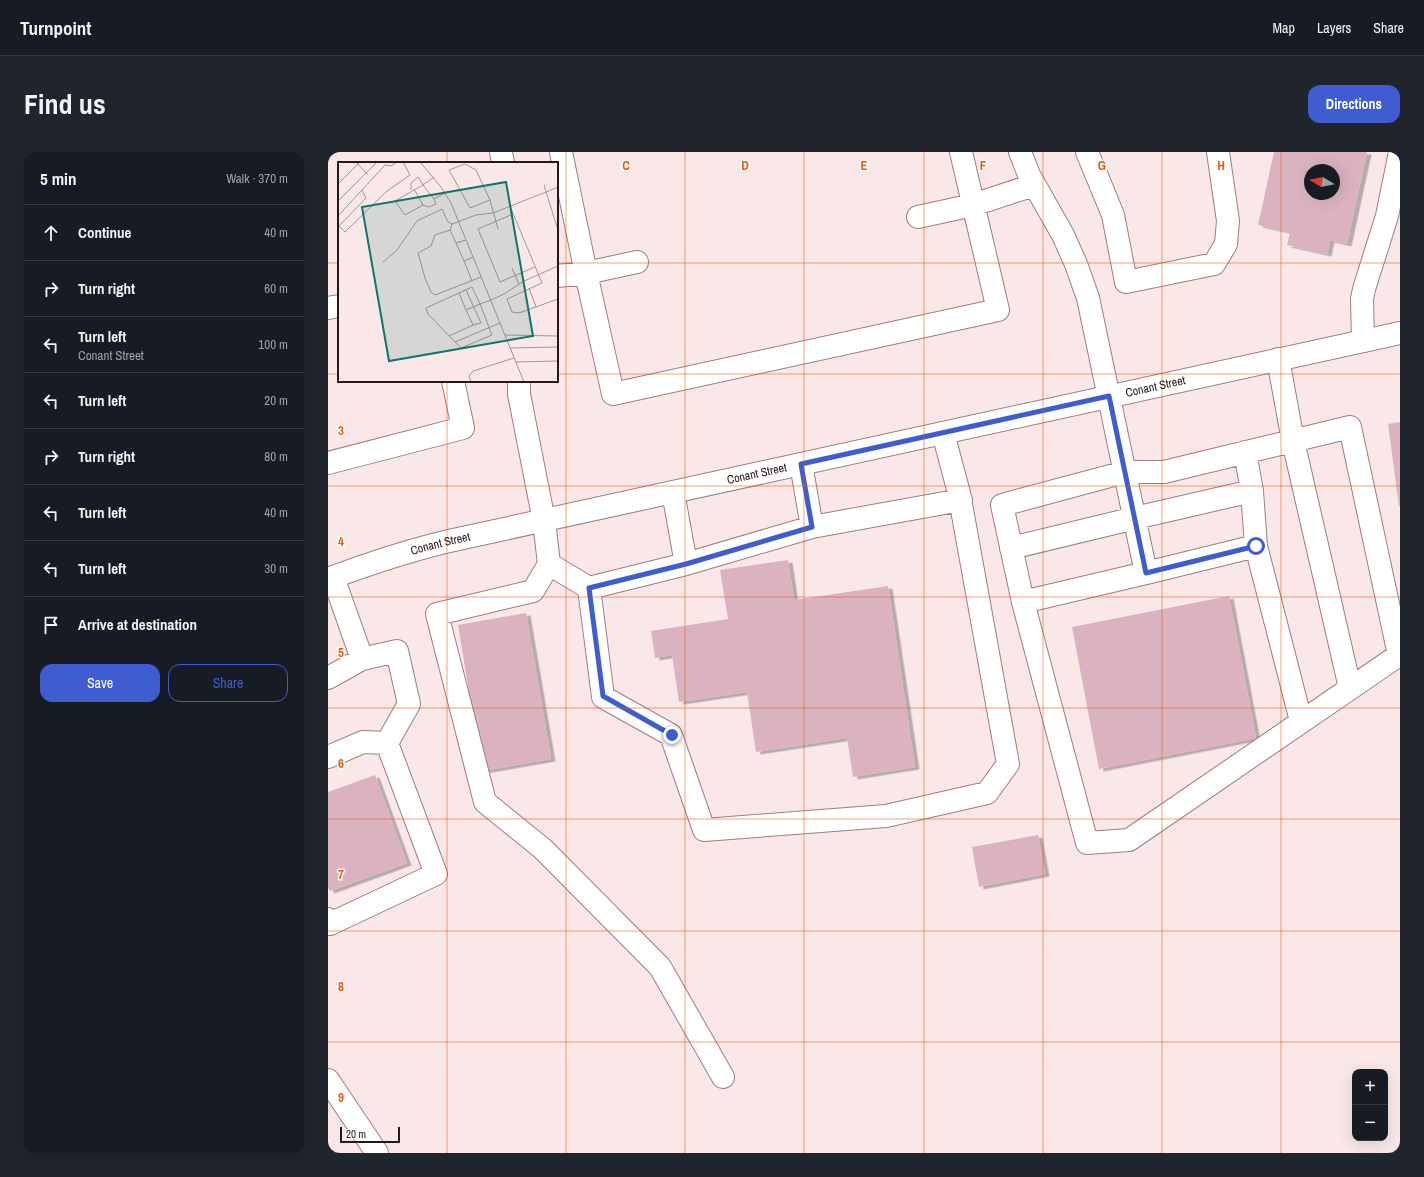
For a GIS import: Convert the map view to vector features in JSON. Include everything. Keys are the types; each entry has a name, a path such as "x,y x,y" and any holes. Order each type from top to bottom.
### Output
{"main road":[{"path":"502,152 503,162"},
{"path":"561,152 613,394 998,310 961,152"},
{"path":"1020,152 1034,186 1063,235 1076,264 1088,298 1146,573"},
{"path":"1086,152 1113,215 1126,282 1214,264 1226,244 1228,221 1218,152"},
{"path":"1363,341 1362,298 1387,216 1400,152"},
{"path":"918,217 973,205 1034,186"},
{"path":"558,276 586,273 636,262"},
{"path":"328,308 338,306"},
{"name":"Conant Street","path":"331,578 363,565 409,551 1400,333"},
{"path":"1278,359 1293,441 1350,688"},
{"path":"328,463 463,428 453,382"},
{"path":"519,382 518,394 544,521 549,564 533,591 437,614 485,802 544,849 660,967 722,1077"},
{"path":"1350,427 1399,655 1129,840 1087,843 1023,602 1002,505 1125,472 1164,472 1293,441 1350,427"},
{"path":"589,588 603,696 672,735 704,830 886,816 987,793 1008,764 961,500 943,433"},
{"path":"1246,452 1252,491 1256,546 1302,722"},
{"path":"801,464 812,527"},
{"path":"1011,548 1252,491"},
{"path":"673,492 686,564"},
{"path":"549,564 589,588 686,564 812,527 961,500"},
{"path":"1023,602 1256,546"},
{"path":"331,578 362,659"},
{"path":"328,678 362,659 397,651 409,704 386,743"},
{"path":"328,757 363,742 386,743"},
{"path":"328,919 330,924 436,874 386,743"},
{"path":"328,1080 377,1153"}],"building":[{"path":"1274,152 1367,152 1347,244 1330,240 1327,254 1287,245 1290,232 1258,225"},
{"path":"1400,422 1400,506 1399,506 1388,424"},
{"path":"788,560 794,600 888,586 915,767 853,777 847,738 756,752 747,692 679,702 672,655 655,658 651,631 728,619 720,570"},
{"path":"1229,596 1256,738 1099,769 1072,627"},
{"path":"526,613 551,759 482,771 458,625"},
{"path":"375,775 407,863 330,891 328,887 328,792"},
{"path":"1038,835 1045,874 979,887 972,847"}],"route":[{"path":"672,735 603,696 589,588 686,564 812,527 801,464 1109,396 1146,573 1256,546"}]}
